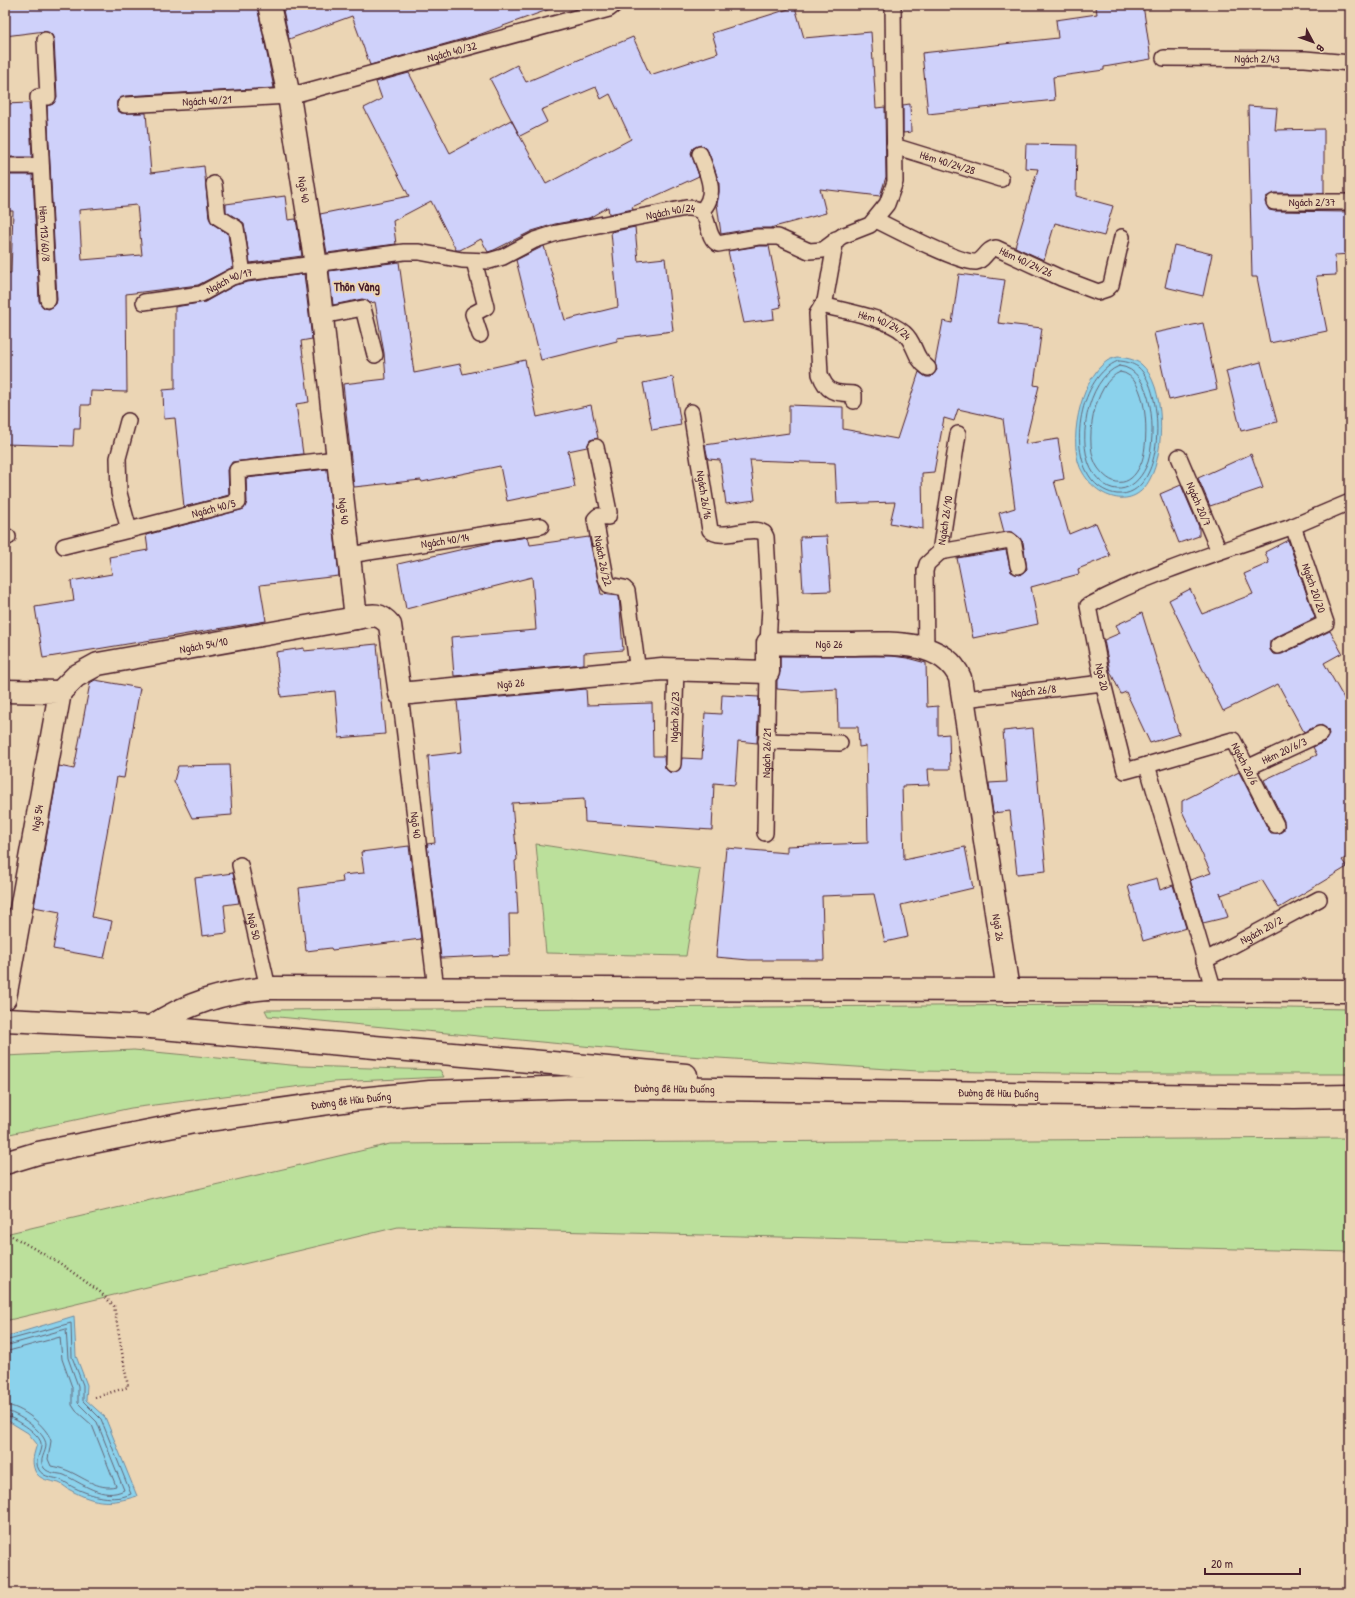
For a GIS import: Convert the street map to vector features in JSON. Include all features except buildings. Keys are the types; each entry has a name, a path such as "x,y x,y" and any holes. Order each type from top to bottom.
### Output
{"street":[{"name":"Ngõ 40","path":"269,5 289,96 316,265 356,618 373,615 383,616 390,625 400,694"},
{"name":"Ngách 54/10","path":"60,692 76,676 98,664 356,618"},
{"name":"Ngõ 26","path":"768,644 902,644 926,650 938,655 956,670 960,678 964,699 1008,990"},
{"path":"768,644 768,672"},
{"name":"Ngõ 26","path":"400,694 676,669 768,672"},
{"path":"5,691 60,692"},
{"name":"Ngõ 54","path":"5,998 8,961 60,692"},
{"path":"151,1027 179,1011 202,1001 235,992 268,988 1350,991"},
{"path":"5,1020 151,1027 862,1090"},
{"name":"Đường đê Hữu Đuống","path":"5,1162 38,1153 194,1122 350,1100 430,1092 573,1087 1294,1097 1350,1096"}],"lane":[{"name":"Ngách 40/32","path":"289,96 609,9 614,5"},
{"name":"Ngách 40/24","path":"316,265 404,252 420,252 474,261 489,261 503,257 535,240 557,233 686,208 694,208 701,211 705,216 713,240 718,244 758,237 778,237 809,251 823,250 836,239 864,229 876,220 892,194 895,182 893,5"},
{"name":"Hẻm 113/60/8","path":"45,40 48,97 38,97 48,300"},
{"name":"Ngách 2/43","path":"1164,58 1306,59 1350,63"},
{"name":"Ngách 40/21","path":"125,105 289,96"},
{"name":"Hẻm 40/24/28","path":"894,146 1001,179"},
{"path":"700,154 711,186 711,193 706,206 701,211"},
{"path":"5,166 42,166"},
{"path":"214,184 218,217 236,228 243,274"},
{"name":"Ngách 2/37","path":"1274,202 1350,202"},
{"name":"Hẻm 40/24/26","path":"876,220 928,246 970,261 980,260 991,249 996,248 1061,278 1098,292 1103,292 1111,285 1122,237"},
{"path":"836,239 825,301 817,314 822,379 827,387 835,392 854,394 854,401"},
{"path":"474,261 486,307 474,314 480,335"},
{"name":"Ngách 40/17","path":"144,302 201,294 232,277 243,274 316,265"},
{"name":"Hẻm 40/24/24","path":"822,305 895,326 905,333 920,362 928,368"},
{"path":"322,316 363,308 375,355"},
{"name":"Ngách 26/16","path":"691,412 710,530 717,534 757,530 764,533 766,537 770,607 768,644"},
{"path":"128,421 118,458 120,493 129,530"},
{"name":"Ngách 26/10","path":"926,650 925,571 927,564 940,552 958,434"},
{"name":"Ngách 26/22","path":"596,447 609,512 608,517 598,516 595,519 606,578 609,585 624,588 628,591 638,672"},
{"name":"Ngách 20/7","path":"1179,457 1219,551"},
{"name":"Ngách 40/5","path":"64,546 238,502 237,470 337,459"},
{"name":"Ngõ 20","path":"1147,765 1125,771 1103,683 1088,606 1110,594 1219,551 1292,526 1350,502"},
{"name":"Ngách 40/14","path":"349,555 541,526"},
{"name":"Ngách 20/20","path":"1278,646 1326,623 1292,526"},
{"path":"940,552 1009,540 1014,544 1018,566"},
{"name":"Ngách 26/23","path":"673,764 676,669"},
{"name":"Ngách 26/21","path":"765,833 768,672"},
{"name":"Ngách 26/8","path":"964,699 1103,683"},
{"name":"Ngõ 40","path":"400,694 436,989"},
{"name":"Hẻm 20/6/3","path":"1247,768 1320,734"},
{"name":"Ngách 20/6","path":"1147,765 1233,740 1276,825"},
{"path":"766,741 840,743"},
{"path":"1147,765 1214,991"},
{"name":"Ngõ 50","path":"240,865 268,988"},
{"name":"Ngách 20/2","path":"1204,961 1319,899"}],"path":[{"path":"5,1232 60,1264 100,1292 114,1306 128,1387 93,1398"}],"green space":[{"path":"536,844 700,869 686,956 546,953"},
{"path":"1096,1005 1350,1009 1350,1074 1132,1074 918,1071 688,1056 268,1016 265,1010"},
{"path":"134,1050 301,1066 440,1070 444,1077 333,1082 131,1108 5,1135 5,1056"},
{"path":"1350,1138 1350,1252 398,1227 5,1321 5,1234 390,1144"}],"water":[{"path":"1118,357 1138,362 1149,374 1155,387 1159,402 1160,419 1158,453 1155,467 1150,479 1143,489 1135,495 1126,498 1116,498 1107,495 1090,482 1083,473 1078,461 1076,447 1078,414 1089,382 1107,361"},
{"path":"74,1316 76,1356 87,1385 86,1400 105,1417 137,1496 128,1499 112,1501 97,1500 81,1495 59,1483 42,1478 35,1471 33,1464 37,1444 28,1433 5,1419 5,1337"}],"district":[{"name":"Thôn Vàng","path":"357,286"}]}
